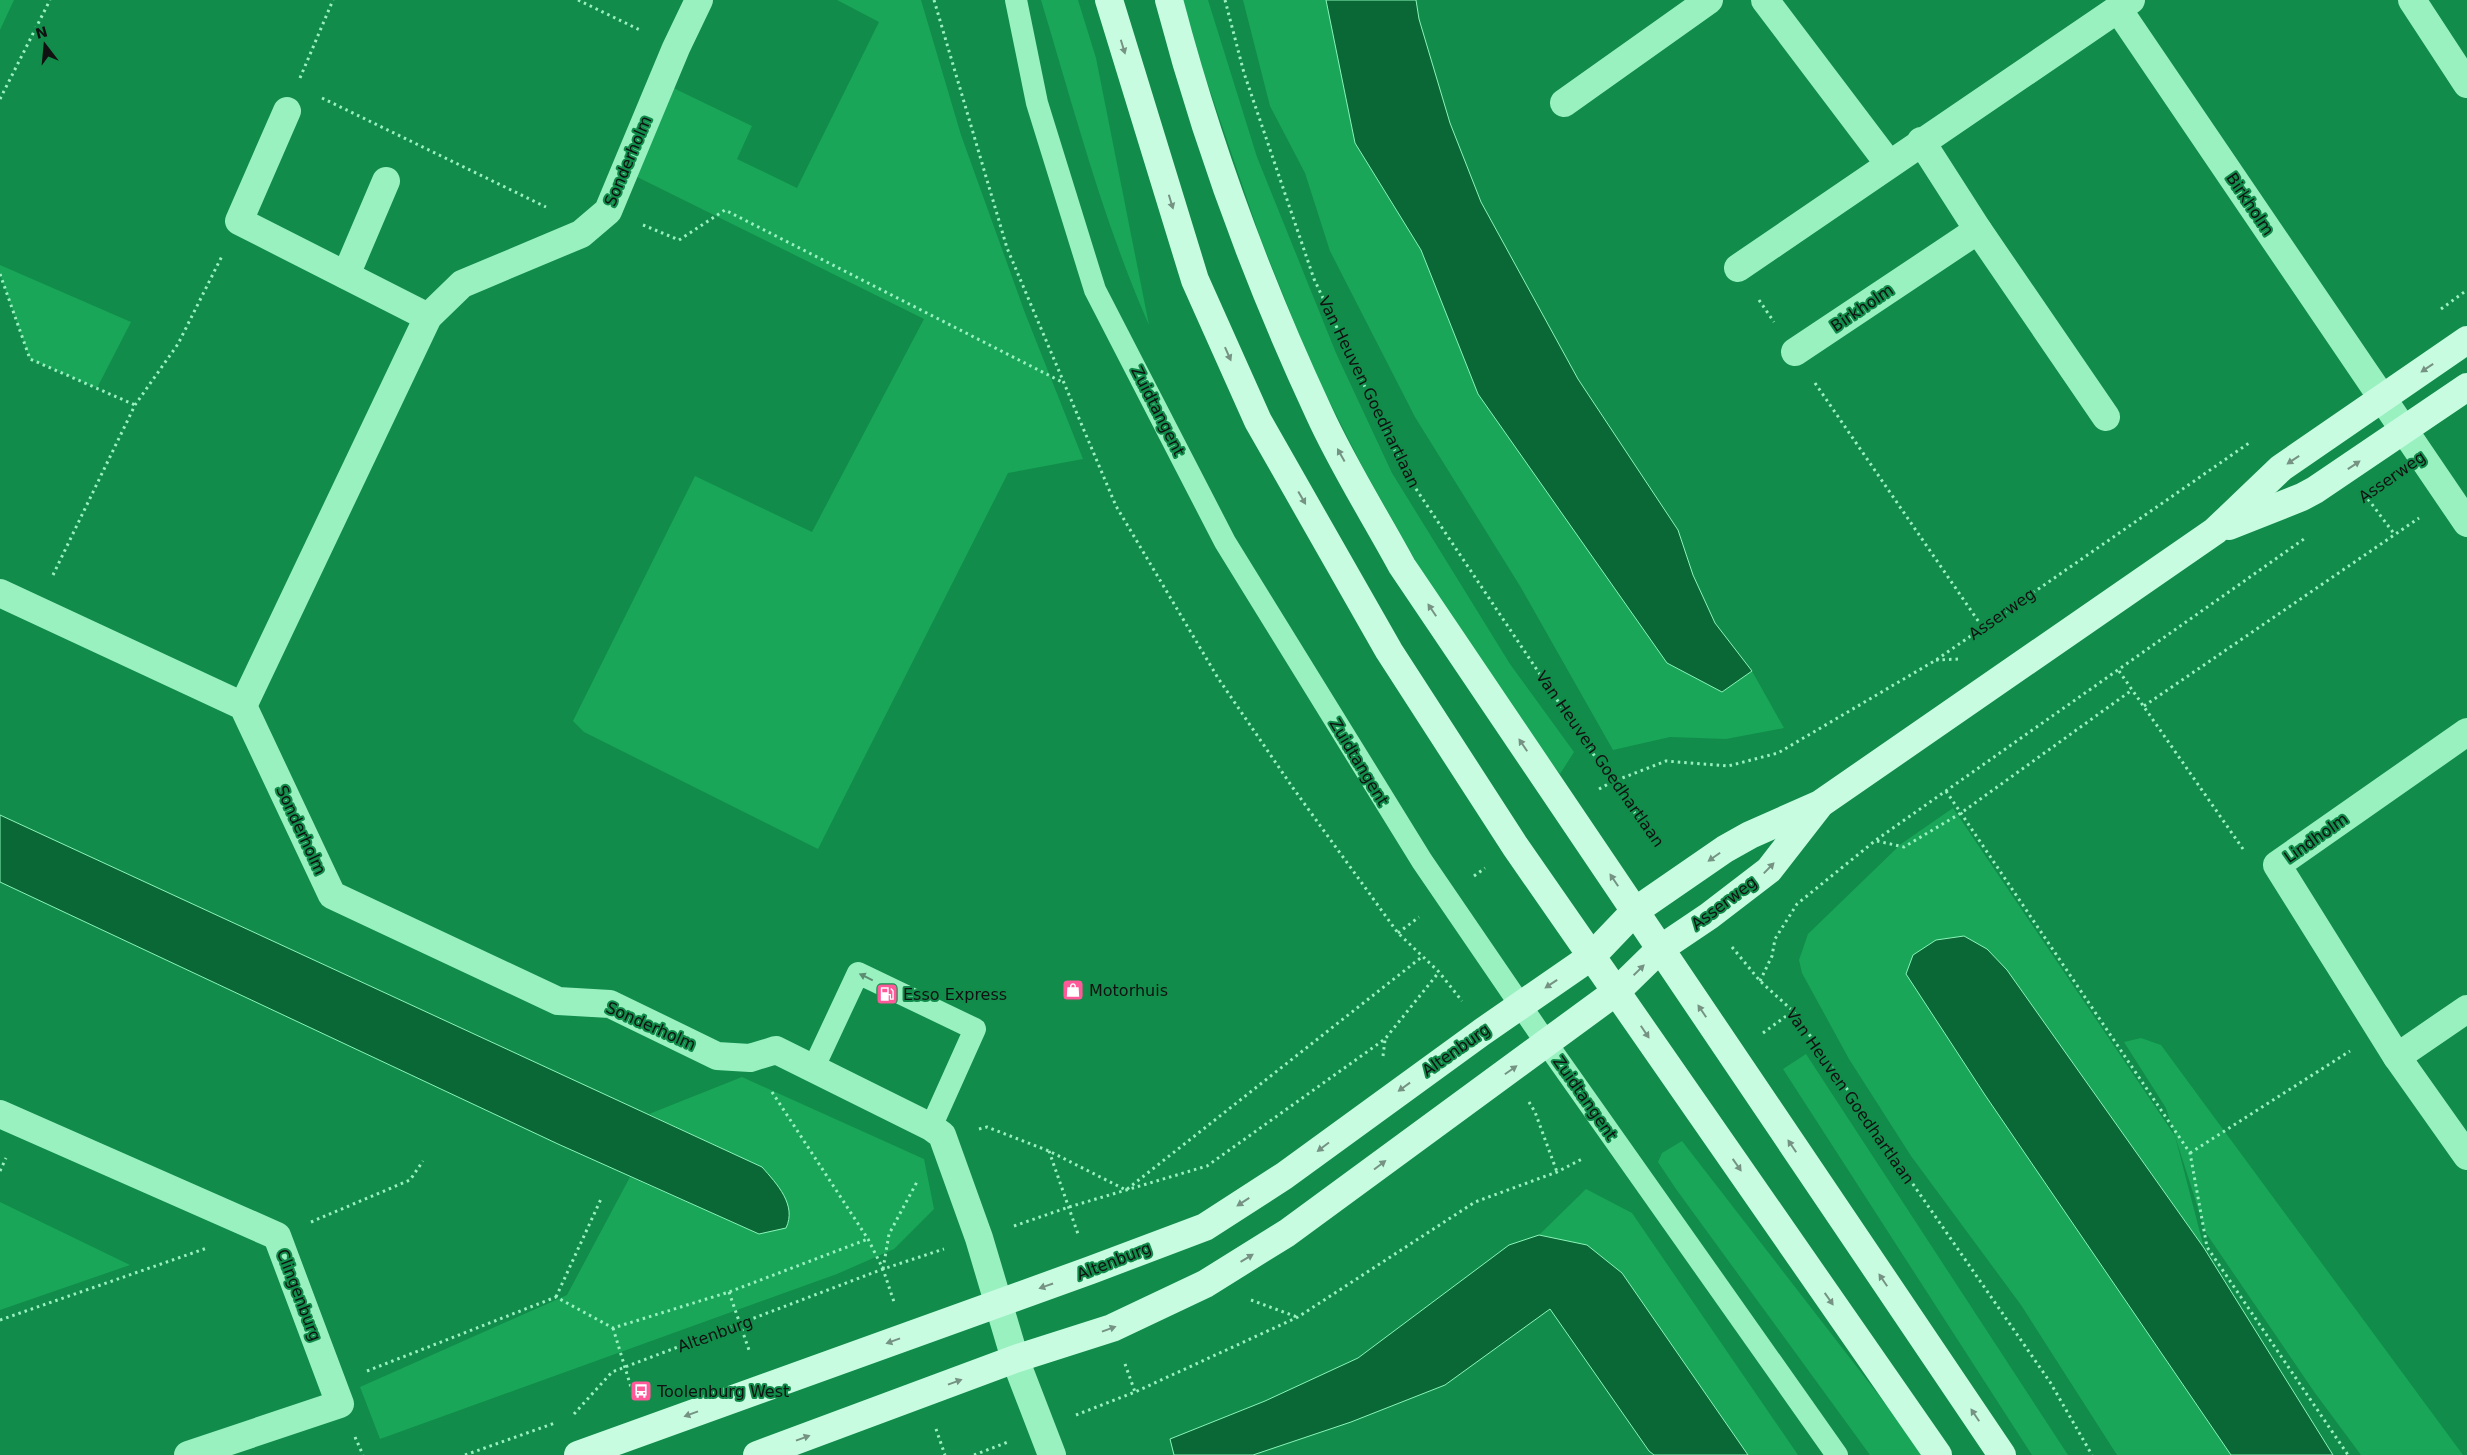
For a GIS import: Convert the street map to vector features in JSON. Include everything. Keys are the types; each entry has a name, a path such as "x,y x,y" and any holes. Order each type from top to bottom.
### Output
{"main road":[{"path":"1109,0 1195,280 1258,421 1389,651 1492,812 1938,1455"},
{"path":"1169,0 1190,83 1253,259 1319,414 1402,566 2002,1455"},
{"name":"Asserweg","path":"1592,956 1635,911 1750,834 1820,804 2216,531 2281,468 2467,340"},
{"name":"Asserweg","path":"2216,531 2302,498 2467,387"},
{"name":"Asserweg","path":"1617,991 1660,949 1710,916 1769,870 1820,804"},
{"name":"Altenburg","path":"578,1455 1205,1227 1284,1176 1520,1005 1592,956"},
{"path":"757,1455 1016,1359 1112,1328 1205,1284 1287,1234 1617,991"}],"street":[{"name":"Sonderholm","path":"598,219 699,0"},
{"path":"1564,103 1710,0"},
{"path":"1765,0 1889,164"},
{"path":"2412,0 2467,84"},
{"name":"Birkholm","path":"1738,268 1921,141 2125,4 2404,430"},
{"path":"287,111 239,221 428,317"},
{"path":"1921,141 1978,230 2106,417"},
{"path":"346,275 386,181"},
{"path":"0,593 243,706 428,317 462,284 581,234 598,219"},
{"name":"Birkholm","path":"1795,352 1978,230"},
{"path":"2404,430 2467,523"},
{"name":"Sonderholm","path":"243,706 332,895 558,1001 610,1004 717,1056 750,1058 776,1050 931,1127 942,1135 979,1238 1016,1359 1052,1455"},
{"name":"Lindholm","path":"2467,732 2277,865 2397,1057 2467,1156"},
{"path":"2397,1057 2467,1009"},
{"name":"Clingenburg","path":"0,1114 277,1236 340,1404 188,1455"}],"lane":[{"name":"Zuidtangent","path":"1016,0 1037,103 1095,290 1225,542 1396,823 1547,1044 1837,1455"},
{"path":"813,1069 858,973 975,1029 931,1127"}],"path":[{"path":"0,99 50,0"},
{"path":"287,111 333,0"},
{"path":"578,0 676,48"},
{"path":"934,0 1008,248 1116,506 1218,678 1293,788 1398,933"},
{"name":"Van Heuven Goedhartlaan","path":"1225,0 1244,73 1314,279 1406,474 1612,782 1684,878"},
{"path":"297,86 598,219 679,240 725,210 1064,383"},
{"path":"36,609 134,405 178,344 239,221"},
{"path":"1738,268 1983,628"},
{"path":"0,274 30,359 134,405"},
{"name":"Asserweg","path":"1612,782 1666,761 1728,766 1778,753 1936,660 2256,438"},
{"path":"2365,496 2395,535"},
{"path":"2144,706 2450,498"},
{"path":"1760,981 1772,956 1775,939 1797,904 1876,840 2310,535"},
{"path":"2119,671 2256,867 2277,865"},
{"path":"1876,840 1904,847 1961,813 2132,690"},
{"path":"1946,791 2190,1153 2207,1247 2348,1455"},
{"name":"Van Heuven Goedhartlaan","path":"1710,916 1760,981 1793,1011 2050,1382 2092,1455"},
{"path":"1126,1190 1423,956"},
{"name":"Altenburg","path":"571,1418 612,1372 624,1367 740,1325 883,1269 1126,1190 1207,1166 1385,1039 1439,972"},
{"path":"1732,1055 1793,1011"},
{"path":"2190,1153 2381,1032"},
{"path":"750,1058 868,1239 883,1269 905,1337"},
{"path":"1042,1429 1134,1392 1298,1317 1476,1202 1574,1164 1613,1138"},
{"path":"334,1384 556,1297 602,1199"},
{"path":"613,1328 729,1292 868,1239"},
{"path":"729,1292 750,1353"},
{"path":"556,1297 613,1328 633,1394"},
{"path":"925,1393 944,1455"},
{"path":"465,1455 562,1421"}],"shaded area":[{"path":"0,0 14,0 0,30"},
{"path":"837,0 921,0 961,135 1025,313 1083,459 1008,473 818,849 584,732 573,721 695,476 812,532 924,319 623,170 663,83 752,126 737,159 797,188 879,22"},
{"path":"1041,0 1078,0 1096,58 1149,325 1117,246 1103,205"},
{"path":"1183,0 1208,0 1257,157 1336,353 1392,473 1510,664 1574,752 1560,774 1511,709 1441,606 1362,466 1312,367 1260,237 1204,73"},
{"path":"1243,0 1326,0 1355,143 1421,250 1478,394 1601,567 1722,692 1752,671 1784,728 1726,739 1670,737 1613,750 1520,586 1415,417 1330,251 1305,173 1270,106"},
{"path":"1326,0 1416,0 1419,19 1450,123 1481,202 1578,379 1678,530 1693,575 1715,623 1752,671 1722,692 1667,663 1478,394 1421,250 1355,143"},
{"path":"0,265 131,322 97,388 30,359 0,274"},
{"path":"1953,808 2175,1136 2204,1248 2007,970 1987,949 1906,974 1985,1095 2231,1455 2117,1455 2021,1305 1911,1156 1849,1059 1802,973 1799,960 1808,934 1901,844"},
{"path":"0,815 762,1167 784,1195 789,1211 786,1228 759,1234 558,1144 0,882"},
{"path":"1964,936 1987,949 2007,970 2204,1248 2333,1455 2231,1455 1985,1095 1906,974 1913,955 1936,940"},
{"path":"2141,1038 2161,1045 2463,1455 2361,1455 2315,1393 2206,1233 2166,1108 2124,1042"},
{"path":"1806,1054 2068,1455 2032,1455 1783,1069"},
{"path":"742,1077 924,1159 934,1209 894,1249 837,1274 380,1439 360,1387 567,1295 630,1177 759,1234 762,1167 649,1114"},
{"path":"1682,1141 1924,1455 1870,1455 1658,1162 1662,1153"},
{"path":"1586,1189 1632,1213 1798,1455 1748,1455 1622,1273 1587,1245 1539,1235"},
{"path":"0,1202 130,1265 0,1310"},
{"path":"1539,1235 1587,1245 1622,1273 1748,1455 1654,1455 1649,1451 1550,1309 1445,1385 1351,1422 1253,1455 1174,1455 1170,1439 1265,1401 1358,1358 1509,1245"}],"place":[{"name":"Motorhuis","path":"1073,990"},
{"name":"Esso Express","path":"887,994"},
{"name":"Toolenburg West","path":"641,1391"}]}
